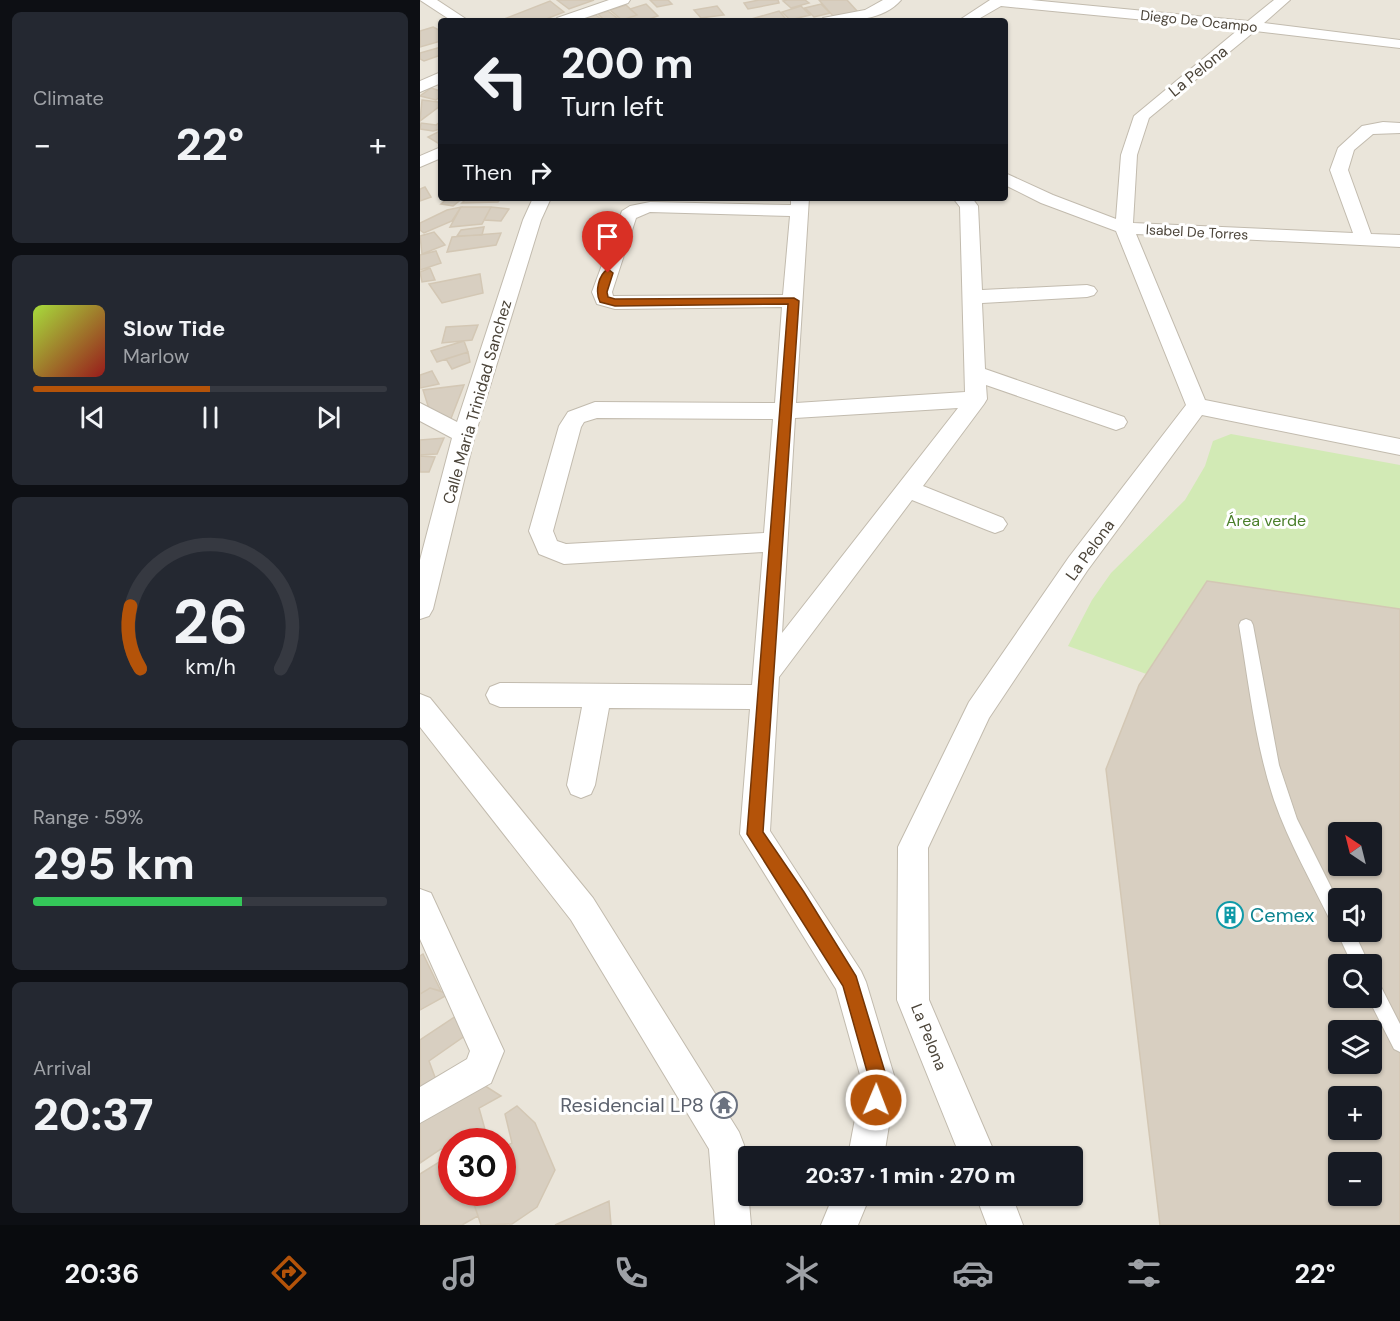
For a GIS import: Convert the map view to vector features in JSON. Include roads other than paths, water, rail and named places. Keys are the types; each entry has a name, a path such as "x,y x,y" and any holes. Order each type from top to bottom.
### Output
{"street":[{"path":"427,0 457,18"},
{"path":"571,18 623,0"},
{"path":"843,18 869,13 894,0"},
{"name":"La Pelona","path":"974,1146 913,1000 913,847 979,710 1078,564 1197,406 1124,228 1129,155 1142,116 1283,0"},
{"path":"970,18 999,1"},
{"name":"Diego De Ocampo","path":"999,1 1253,26 1400,44"},
{"path":"420,87 438,78"},
{"path":"1364,239 1339,170 1346,148 1368,130 1383,127 1400,128"},
{"path":"420,162 438,153"},
{"name":"Isabel De Torres","path":"1008,180 1047,199 1124,228 1400,241"},
{"name":"Calle Maria Trinidad Sanchez","path":"420,609 464,435 532,220 541,201"},
{"path":"766,685 907,489 976,399 969,206 965,201"},
{"path":"794,301 615,303 604,300 602,292 628,215 636,210 650,207 800,204 794,301 755,834 850,982 879,1082 868,1146"},
{"path":"972,297 1087,291"},
{"path":"975,374 1116,422"},
{"path":"776,542 564,554 548,547 541,531 570,426 576,417 595,410 786,411 976,399"},
{"path":"1197,406 1400,447"},
{"path":"420,411 464,435"},
{"path":"907,489 995,524"},
{"path":"500,695 598,696 766,685"},
{"path":"581,785 598,696"},
{"path":"420,706 582,909 726,1145 733,1225"},
{"path":"420,904 488,1050 479,1071 420,1106"},
{"path":"839,1225 848,1206"},
{"path":"998,1206 1005,1225"}],"lane":[{"path":"1246,625 1276,784 1291,823 1328,898"},
{"path":"1382,1007 1400,1043"}],"place":[{"name":"Cemex","path":"1230,915"},
{"name":"Residencial LP8","path":"724,1105"}],"park label":[{"name":"Área verde","path":"1266,520"}]}
